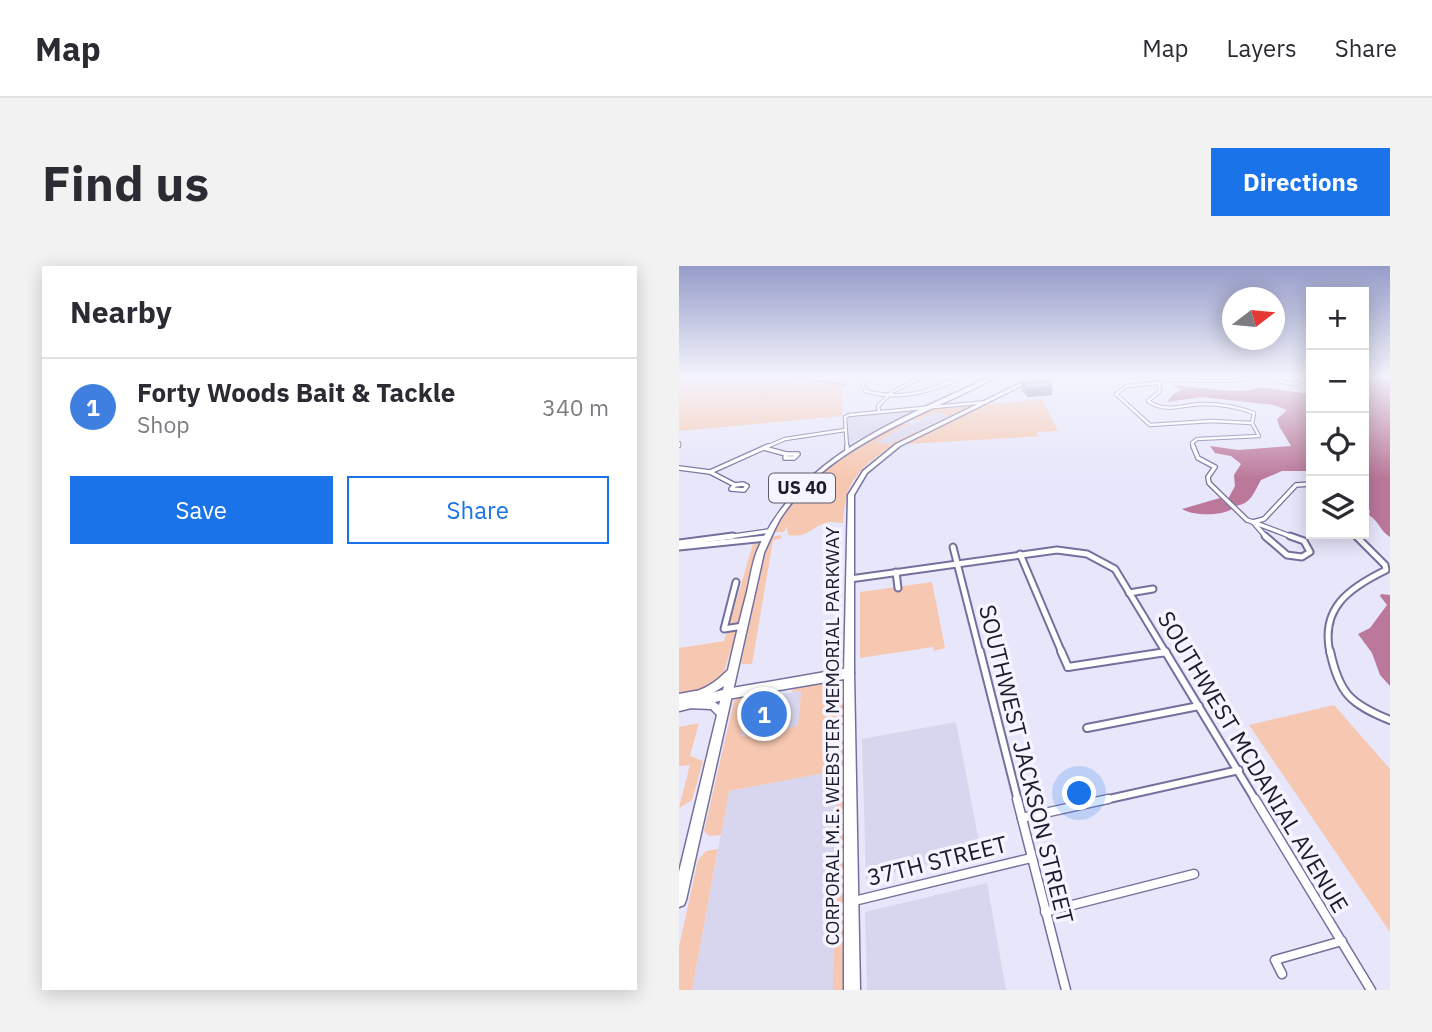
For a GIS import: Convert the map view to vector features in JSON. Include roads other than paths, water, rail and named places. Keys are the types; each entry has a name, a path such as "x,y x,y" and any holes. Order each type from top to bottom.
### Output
{"main road":[{"name":"US 40","path":"679,900 767,535 794,497 847,451 926,411"},
{"name":"CORPORAL M.E. WEBSTER MEMORIAL PARKWAY","path":"852,990 849,673 851,495 865,472 898,445 968,411"},
{"path":"684,701 718,686 733,669"},
{"path":"684,701 849,673"},
{"path":"684,701 713,705 722,713"}],"street":[{"path":"847,451 846,416 879,411"},
{"path":"1133,411 1150,425 1226,421 1252,423"},
{"path":"1248,411 1254,413 1252,423 1257,437 1199,439 1192,443 1198,458 1215,467 1208,477 1209,483 1247,520 1253,522 1304,541 1310,552 1297,559 1287,558 1253,522"},
{"path":"710,471 797,436 845,430"},
{"path":"764,448 786,454"},
{"path":"679,468 710,471 735,485"},
{"path":"1253,522 1264,519 1296,485 1306,484"},
{"path":"679,545 767,535"},
{"path":"1359,539 1385,565 1386,570 1353,588 1327,623 1326,633 1344,695 1358,708 1390,720"},
{"name":"SOUTHWEST JACKSON STREET","path":"953,547 1066,990"},
{"name":"SOUTHWEST MCDANIAL AVENUE","path":"1020,554 1066,550 1098,559 1115,569 1371,990"},
{"path":"850,579 1020,554 1066,670 1166,652"},
{"path":"896,572 898,588"},
{"path":"736,582 723,629 743,626"},
{"path":"1129,593 1153,589"},
{"path":"1087,728 1199,706"},
{"path":"1022,818 1239,771"},
{"name":"37TH STREET","path":"852,902 1031,858"},
{"path":"1045,912 1194,874"},
{"path":"1282,974 1275,960 1342,941"}],"place":[{"name":"Forty Woods Bait & Tackle","path":"764,714"}]}
